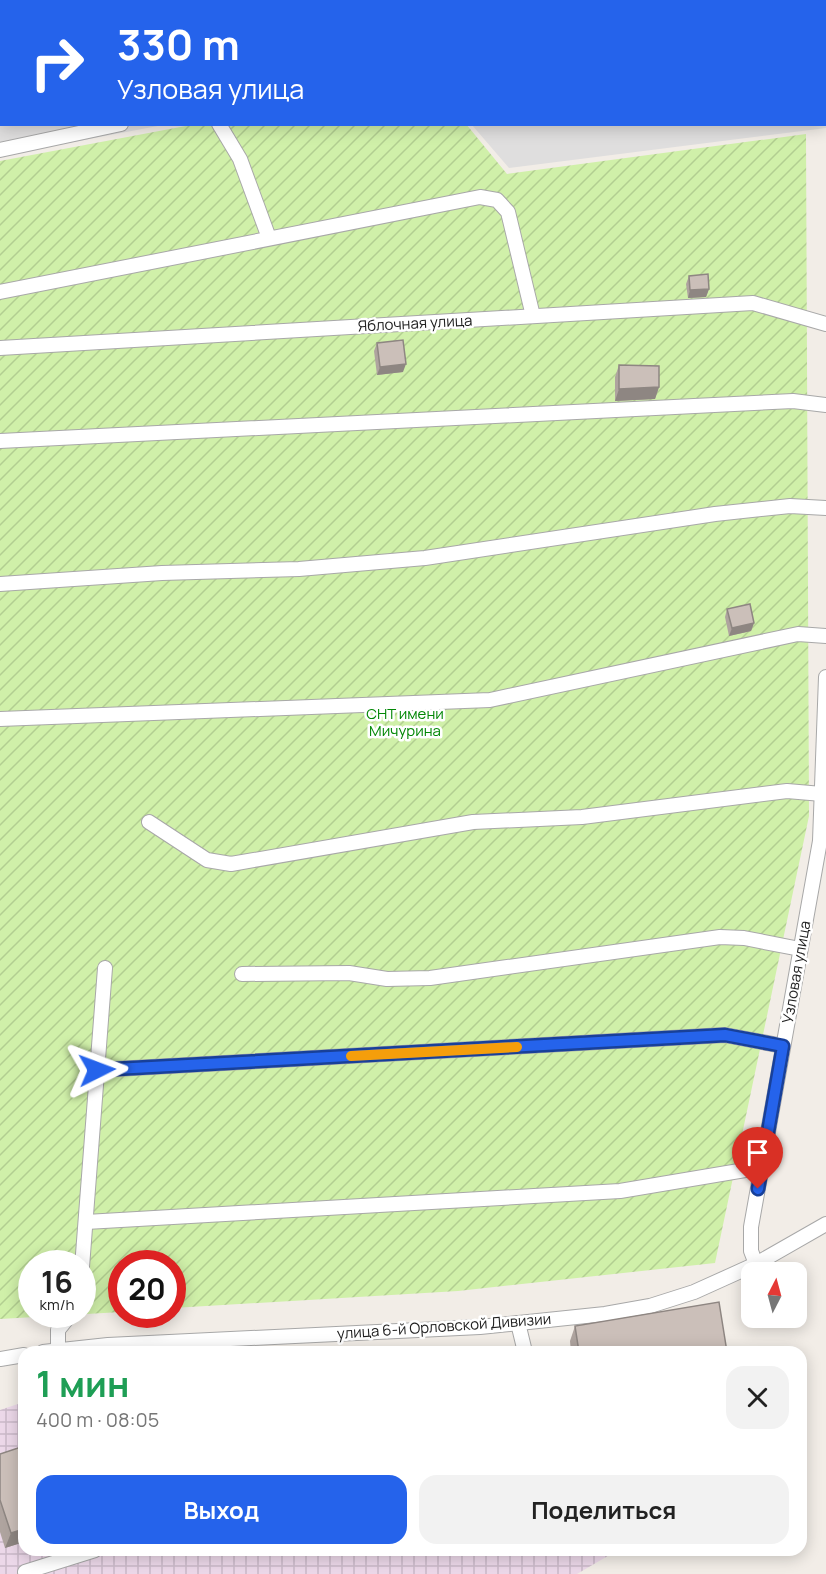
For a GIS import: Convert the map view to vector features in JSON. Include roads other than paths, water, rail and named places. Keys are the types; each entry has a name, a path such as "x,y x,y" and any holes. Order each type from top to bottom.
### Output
{"street":[{"path":"0,150 112,126"},
{"path":"220,126 240,159 269,238"},
{"path":"0,292 480,197 497,200 508,212 533,316"},
{"name":"Яблочная улица","path":"0,348 753,303 826,324"},
{"path":"0,441 781,401 826,405"},
{"path":"0,584 162,573 299,569 425,558 715,514 790,506 826,508"},
{"path":"0,719 490,700 798,634 826,636"},
{"name":"Узловая улица","path":"756,1262 750,1240 820,841 826,677"},
{"path":"149,822 207,860 231,864 473,822 582,817 787,791 822,794"},
{"path":"242,974 349,973 387,980 430,978 720,937 744,938 800,949"},
{"path":"84,1250 105,968"},
{"path":"97,1070 725,1035 783,1046"},
{"path":"86,1222 620,1191 745,1170 761,1170"},
{"name":"улица 6-й Орловской Дивизии","path":"760,1262 826,1224"},
{"name":"улица 6-й Орловской Дивизии","path":"192,1346 518,1323 605,1314 650,1306 694,1292 741,1271"},
{"path":"518,1323 524,1346"},
{"path":"58,1346 60,1328"},
{"path":"0,1359 18,1356"},
{"path":"26,1574 26,1572 76,1556"}],"park label":[{"name":"СНТ имени Мичурина","path":"405,722"}]}
